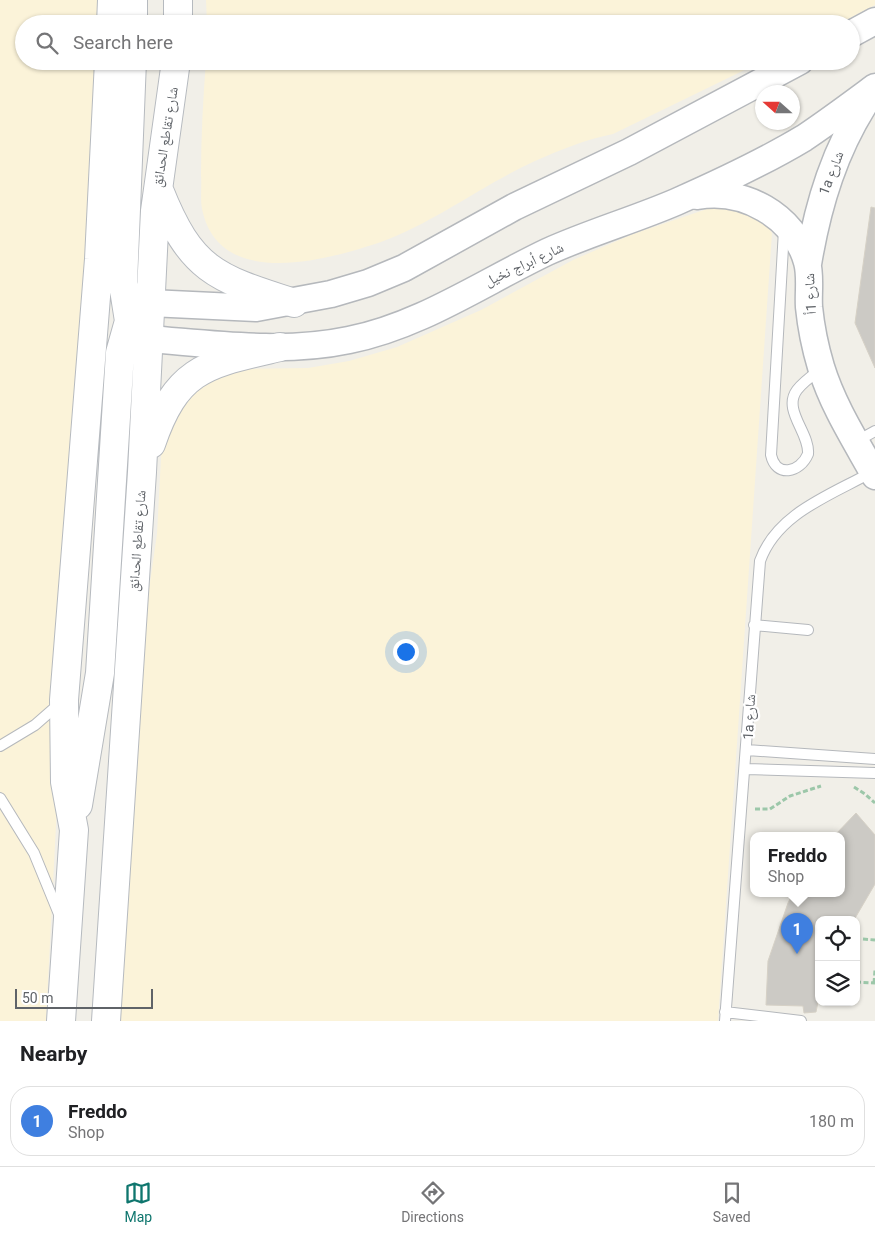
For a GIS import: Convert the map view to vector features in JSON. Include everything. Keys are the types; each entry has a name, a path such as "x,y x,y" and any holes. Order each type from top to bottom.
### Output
{"main road":[{"path":"111,15 112,0"},
{"path":"133,0 133,15"},
{"path":"178,0 178,15"},
{"path":"74,830 65,782 64,700 98,268 109,70"},
{"path":"61,1021 74,830 100,673 118,368 123,337 138,330 124,283 132,70"},
{"name":"شارع تقاطع الحدائق","path":"106,1021 142,472 138,330 150,303 157,185 167,138 175,70"},
{"path":"157,185 179,235 201,261 228,280 294,302"},
{"path":"142,472 163,412 174,394 189,378 211,365 226,360 280,348"}],"street":[{"path":"860,29 875,21"},
{"path":"150,303 232,308 294,302 331,294 404,268 514,207 629,152 783,70"},
{"name":"شارع أبراج نخيل","path":"138,330 280,348 314,346 349,340 416,320 481,284 549,251 595,231 676,202 768,158 803,138 875,88"},
{"name":"1a شارع","path":"808,264 821,201 831,170 844,140 875,88"},
{"name":"شارع 1أ","path":"676,202 704,195 733,196 761,206 784,224 799,242 808,264 812,327 822,368 840,415 865,436 874,473"}],"lane":[{"path":"784,224 771,454 772,461 782,471 788,471 800,466 808,454 806,439 792,405 793,398 796,391 822,368"},
{"name":"1a شارع","path":"725,1017 746,769 754,625 760,561 764,550 778,529 797,514 874,473"},
{"path":"754,625 808,630"},
{"path":"0,746 35,725 64,700"},
{"path":"747,750 875,759"},
{"path":"746,769 875,772"},
{"path":"0,798 34,853 47,880 66,935"},
{"path":"725,1017 801,1021"}],"path":[{"path":"743,808 770,809 790,796 829,785"},
{"path":"848,785 865,794 875,803"},
{"path":"862,939 875,940"},
{"path":"860,982 875,983 875,970"}],"sand":[{"path":"0,0 98,0 97,15 15,15 15,70 95,70 46,1021 0,1021"},
{"path":"206,0 875,0 875,5 856,15 207,15"},
{"path":"205,70 745,70 613,134 574,145 535,161 401,234 333,256 278,263 252,260 230,251 212,235 202,209 201,196"},
{"path":"729,207 763,219 772,233 718,1021 115,1021 138,665 157,534 162,439 185,391 236,369 308,368 349,361 397,347 481,310 573,260 633,234 710,208"}],"building":[{"path":"871,207 875,208 875,368 855,323"},
{"path":"856,813 875,835 875,884 856,916 815,916 816,1012 804,1013 803,1006 766,1005 768,961 791,897 845,897 845,832 838,832"}],"place":[{"name":"Freddo","path":"797,954"}]}
